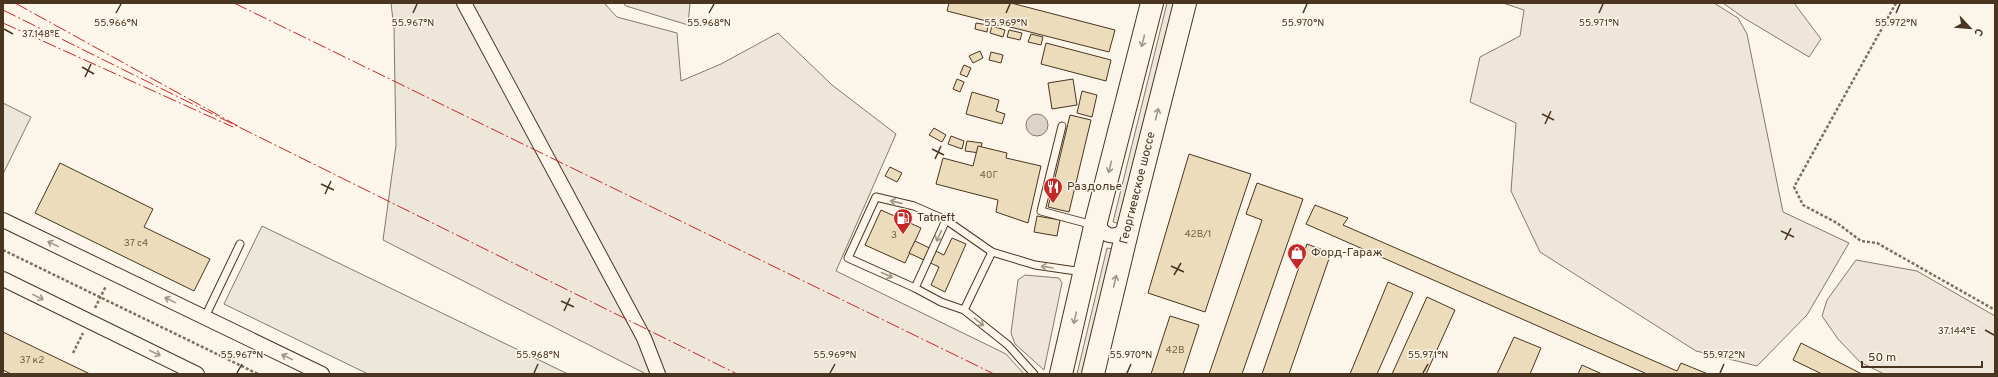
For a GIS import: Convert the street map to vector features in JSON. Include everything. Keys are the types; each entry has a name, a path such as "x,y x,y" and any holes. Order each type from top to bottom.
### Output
{"main road":[{"path":"1062,374 1096,222 1152,3"},
{"name":"Георгиевское шоссе","path":"1093,374 1128,224 1185,3"}],"street":[{"path":"464,3 644,338 658,374"},
{"path":"3,220 322,374"},
{"path":"1096,222 1102,231 1108,235 1114,236 1120,234 1128,224"},
{"path":"3,280 197,374"}],"lane":[{"path":"1062,126 1042,211 1096,222"},
{"path":"1034,374 1008,345 964,310 941,302 915,288 848,258 876,197 914,206 946,220 992,252 1035,265 1085,273"},
{"path":"915,288 946,220"},
{"path":"205,317 240,244"},
{"path":"964,310 992,252"}],"path":[{"path":"1896,3 1794,188 1803,205 1837,223 1861,241 1877,243 1995,310"},
{"path":"3,250 258,374"},
{"path":"94,310 108,282"},
{"path":"73,353 84,331"}],"shaded area":[{"path":"391,3 604,3 617,17 677,33 681,81 721,64 778,33 832,85 896,134 836,271 1006,354 1024,374 646,374 383,240 396,145 394,29"},
{"path":"623,3 690,3 688,25 626,6"},
{"path":"1167,3 1175,3 1120,224 1113,222"},
{"path":"1503,3 1714,3 1738,18 1747,34 1783,212 1849,243 1807,315 1757,366 1696,351 1540,252 1511,191 1516,123 1470,102 1480,57 1520,36 1524,10"},
{"path":"1723,3 1794,3 1821,39 1809,57 1744,18"},
{"path":"3,103 31,117 3,174"},
{"path":"1037,114 1041,115 1047,121 1047,129 1041,135 1037,136 1033,135 1027,129 1026,125 1027,121 1033,115"},
{"path":"262,226 568,374 368,374 224,304"},
{"path":"1107,248 1114,249 1085,374 1077,374"},
{"path":"1856,260 1917,271 1995,316 1995,374 1884,374 1860,362 1838,339 1822,316 1827,300"},
{"path":"1025,275 1059,278 1062,283 1044,370 1015,344 1011,333 1018,280"}],"building":[{"path":"949,3 1011,3 1115,30 1109,52 947,11"},
{"path":"976,23 988,25 987,32 975,29"},
{"path":"992,26 1005,30 1003,37 990,33"},
{"path":"1009,30 1022,33 1020,40 1007,37"},
{"path":"1031,34 1043,37 1041,45 1028,42"},
{"path":"1046,43 1111,60 1106,81 1041,64"},
{"path":"980,51 983,58 973,63 969,56"},
{"path":"991,52 1003,55 1001,63 989,60"},
{"path":"964,65 971,68 967,77 960,74"},
{"path":"957,79 964,82 960,92 953,89"},
{"path":"1073,79 1077,105 1052,109 1048,83"},
{"path":"1082,91 1097,95 1092,117 1077,113"},
{"path":"972,92 999,100 996,111 1005,114 1002,124 966,114"},
{"path":"1070,115 1091,120 1069,212 1048,207"},
{"path":"934,128 946,135 942,142 929,135"},
{"path":"951,136 964,141 962,149 948,144"},
{"path":"967,141 982,143 980,153 965,151"},
{"path":"978,146 1007,153 1006,158 1041,166 1028,223 996,212 998,200 936,184 943,158 973,166"},
{"path":"1189,154 1251,174 1205,312 1148,293"},
{"path":"60,163 153,209 144,227 210,259 194,291 35,213"},
{"path":"890,167 902,173 897,182 885,176"},
{"path":"1257,183 1303,199 1242,374 1209,374 1262,220 1246,214"},
{"path":"1315,205 1348,218 1343,225 1677,371 1681,363 1708,374 1647,374 1306,224"},
{"path":"881,210 921,228 905,263 865,245"},
{"path":"1037,216 1060,220 1057,236 1034,232"},
{"path":"952,238 966,244 945,292 931,285 939,267 909,253 915,241 944,255"},
{"path":"1307,244 1331,253 1289,374 1262,374"},
{"path":"1388,282 1413,293 1377,374 1350,374"},
{"path":"1427,297 1455,310 1426,374 1392,374"},
{"path":"1170,316 1199,325 1183,374 1151,374"},
{"path":"3,332 90,374 11,374 3,370"},
{"path":"1514,337 1541,348 1530,374 1497,374"},
{"path":"1801,343 1862,374 1822,374 1793,360"},
{"path":"1582,365 1602,374 1578,374"}],"power":[{"path":"15,3 238,126"},
{"path":"234,3 994,374"},
{"path":"3,10 737,374"},
{"path":"3,23 233,127"}],"place":[{"name":"Раздолье","path":"1053,204"},
{"name":"Tatneft","path":"903,235"},
{"name":"Форд-Гараж","path":"1297,270"}]}
